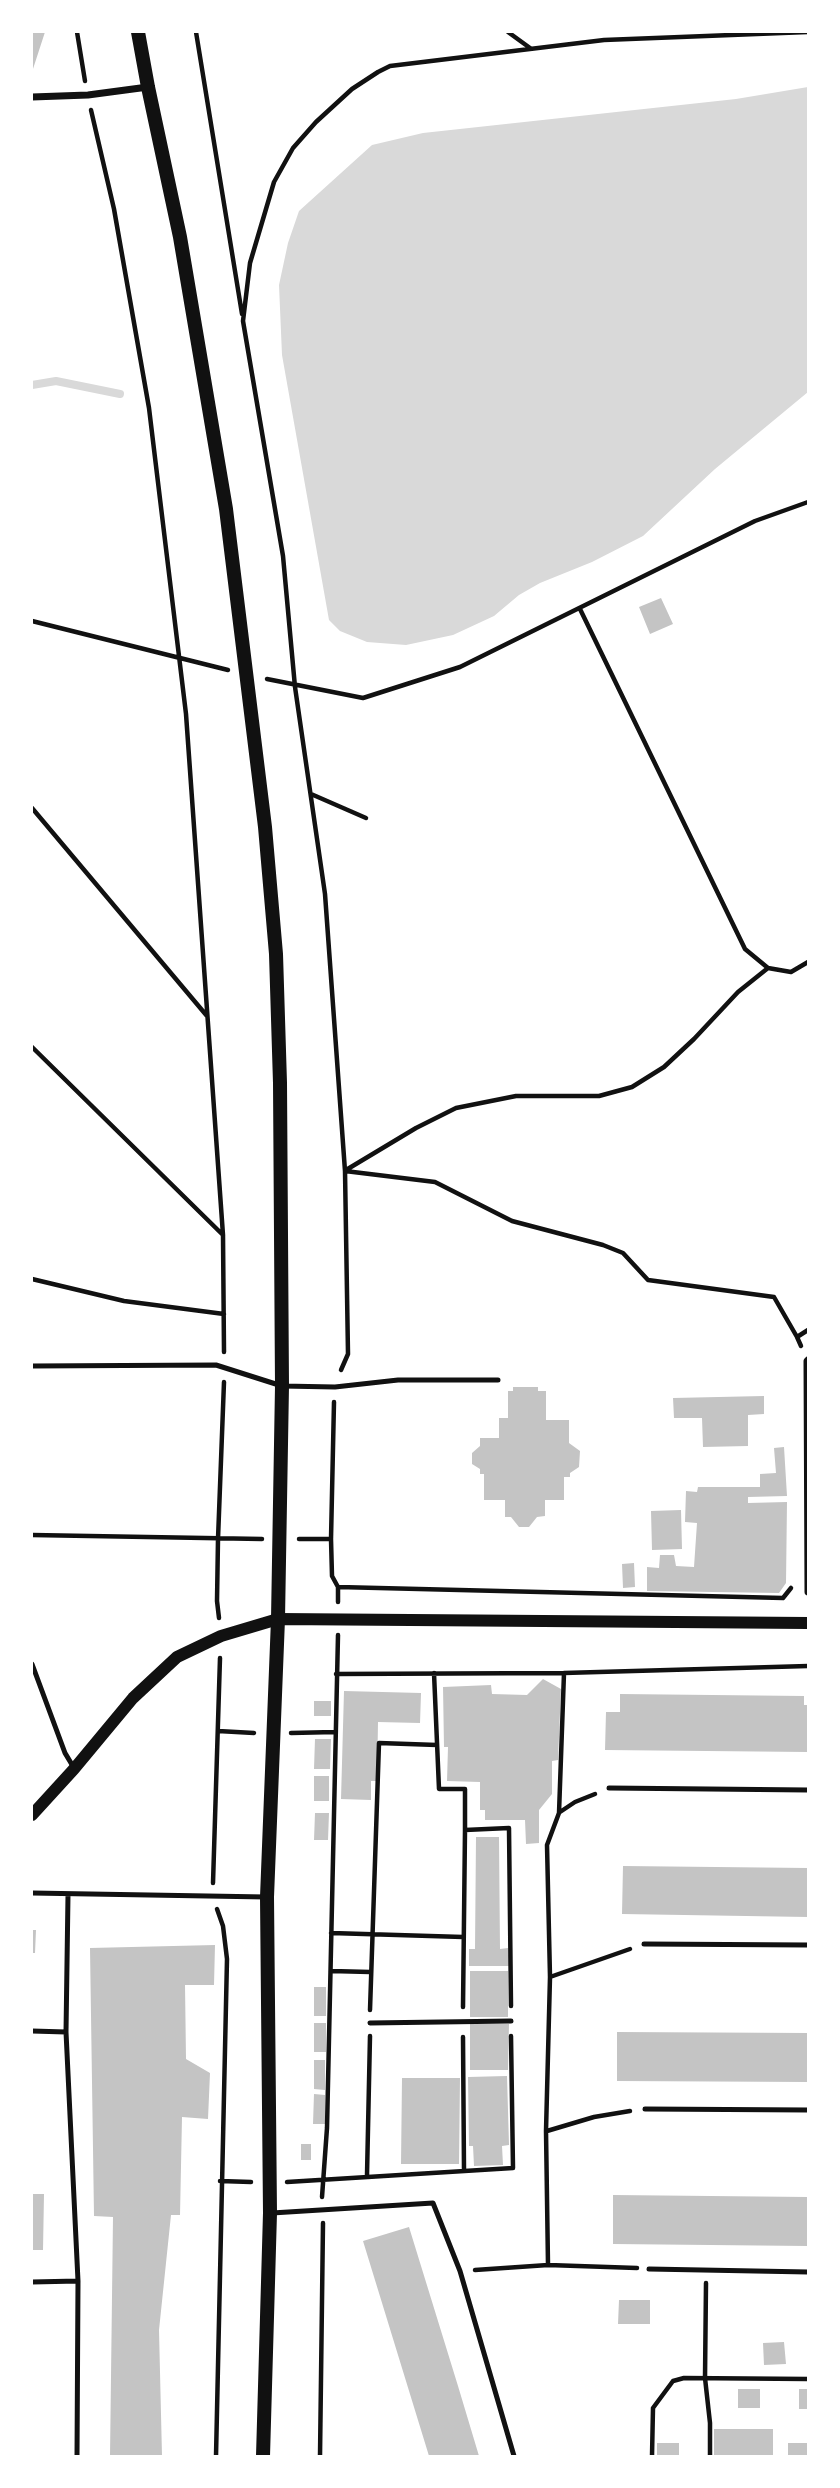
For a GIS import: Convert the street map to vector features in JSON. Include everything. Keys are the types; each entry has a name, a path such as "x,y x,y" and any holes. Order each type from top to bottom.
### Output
{"main road":[{"path":"138,32 180,237 226,509 265,827 277,967 282,1386 278,1619 267,1897 270,2213 264,2456"}],"street":[{"path":"32,97 148,87"},
{"path":"808,1360 808,1592"},
{"path":"32,1815 133,1698 177,1657 221,1636 278,1619 808,1623"}],"lane":[{"path":"32,1366 216,1365 282,1386 335,1387 398,1380 498,1380"},
{"path":"32,1664 65,1753 74,1769"},
{"path":"609,1788 808,1790"},
{"path":"32,1893 267,1897"},
{"path":"68,1895 66,2032 78,2281 77,2456"},
{"path":"644,1944 808,1945"},
{"path":"370,2023 511,2021"},
{"path":"32,2031 66,2032"},
{"path":"645,2109 808,2110"},
{"path":"270,2213 433,2203 460,2271 514,2456"},
{"path":"649,2269 808,2272"},
{"path":"32,2282 78,2281"}],"path":[{"path":"32,1279 124,1301 224,1314 223,1235 186,714 149,408 114,209 77,32"},
{"path":"196,32 283,556 295,687 325,894 345,1171 348,1354 335,1387 331,1539 332,1576 338,1587 338,1620 327,2128 322,2181 320,2456"},
{"path":"508,32 530,49"},
{"path":"243,321 250,263 274,183 293,148 316,122 352,89 378,72 390,66 604,40 808,32"},
{"path":"295,687 363,698 460,667 755,521 808,502"},
{"path":"580,609 745,949 768,968 792,972 808,962"},
{"path":"32,621 179,657"},
{"path":"310,794 366,818"},
{"path":"32,808 208,1018"},
{"path":"345,1171 416,1128 456,1108 516,1096 598,1096 632,1087 664,1066 694,1039 738,992 768,968"},
{"path":"32,1046 223,1235"},
{"path":"345,1171 435,1182 512,1222 603,1245 623,1253 648,1280 774,1297 797,1337"},
{"path":"32,1535 331,1539"},
{"path":"338,1587 783,1598 796,1581 808,1580"},
{"path":"336,1674 564,1673 808,1666"},
{"path":"434,1673 439,1789 465,1789 464,2170"},
{"path":"548,2265 546,2131 550,1977 547,1845 559,1813 564,1673"},
{"path":"367,2175 370,1972 379,1743 438,1745"},
{"path":"559,1813 575,1802 609,1788"},
{"path":"322,2181 354,2179 367,2175 513,2168 509,1828 465,1830"},
{"path":"331,1933 464,1937"},
{"path":"550,1977 644,1944"},
{"path":"331,1971 370,1972"},
{"path":"546,2131 594,2117 645,2109"},
{"path":"460,2271 548,2265 649,2269"},
{"path":"706,2270 705,2378 710,2423 710,2456"},
{"path":"652,2456 653,2408 673,2381 684,2378 808,2379"}],"shaded area":[{"path":"808,87 808,392 715,469 643,536 592,562 540,583 519,595 494,616 453,635 406,645 367,642 340,631 329,620 282,355 279,285 288,243 299,211 372,145 423,133 736,99"}],"building":[{"path":"32,32 45,32 32,72"},
{"path":"661,598 673,624 650,634 639,607"},
{"path":"513,1387 538,1387 538,1391 546,1391 546,1420 569,1420 569,1443 580,1451 579,1467 570,1473 570,1477 564,1477 564,1500 545,1500 545,1516 537,1517 529,1527 519,1527 511,1517 505,1517 505,1500 484,1500 484,1474 480,1474 480,1469 472,1464 472,1453 480,1446 480,1438 499,1438 499,1418 508,1418 508,1391 513,1391"},
{"path":"764,1396 764,1414 748,1415 748,1446 703,1447 702,1418 674,1418 673,1398"},
{"path":"784,1447 787,1496 748,1497 748,1503 787,1502 786,1583 779,1593 647,1591 647,1567 659,1568 660,1555 674,1555 676,1566 694,1567 697,1523 685,1522 686,1491 697,1492 698,1487 760,1487 760,1474 776,1473 774,1448"},
{"path":"681,1510 682,1549 652,1550 651,1511"},
{"path":"634,1563 635,1587 623,1588 622,1564"},
{"path":"543,1679 561,1689 558,1760 552,1761 552,1794 539,1810 539,1843 526,1844 525,1820 485,1820 485,1810 480,1810 480,1782 447,1781 448,1747 444,1747 443,1687 491,1685 492,1694 527,1695"},
{"path":"344,1691 421,1693 420,1723 378,1722 377,1781 371,1781 371,1800 341,1799"},
{"path":"620,1694 804,1696 804,1705 808,1705 808,1752 605,1750 606,1712 620,1712"},
{"path":"314,1701 331,1701 331,1716 314,1716"},
{"path":"315,1739 331,1739 330,1769 314,1769"},
{"path":"314,1776 329,1776 329,1801 314,1801"},
{"path":"315,1813 329,1813 328,1840 314,1840"},
{"path":"476,1837 499,1837 500,1949 508,1948 510,1966 469,1966 469,1949 475,1949"},
{"path":"623,1866 808,1868 808,1917 622,1914"},
{"path":"32,1930 36,1930 35,1953 32,1953"},
{"path":"215,1945 214,1985 185,1985 186,2059 210,2073 208,2119 182,2117 180,2215 171,2215 159,2330 162,2456 110,2456 113,2217 94,2216 90,1948"},
{"path":"470,1971 508,1971 508,2017 470,2017"},
{"path":"314,1987 326,1987 326,2016 314,2016"},
{"path":"314,2023 326,2023 326,2052 314,2052"},
{"path":"470,2024 509,2024 508,2070 470,2070"},
{"path":"617,2032 808,2033 808,2082 617,2081"},
{"path":"314,2060 325,2060 325,2090 314,2089"},
{"path":"507,2076 509,2145 502,2146 503,2165 474,2166 473,2146 469,2146 468,2077"},
{"path":"402,2078 460,2078 459,2164 401,2164"},
{"path":"314,2094 325,2095 325,2124 313,2124"},
{"path":"301,2144 311,2144 311,2160 301,2160"},
{"path":"32,2194 44,2194 43,2250 32,2250"},
{"path":"613,2195 808,2197 808,2246 613,2244"},
{"path":"409,2227 479,2456 429,2456 363,2241"},
{"path":"619,2300 650,2300 650,2324 618,2324"},
{"path":"784,2342 786,2364 764,2365 763,2343"},
{"path":"738,2389 760,2389 760,2408 738,2408"},
{"path":"799,2389 808,2389 808,2409 799,2409"},
{"path":"714,2429 773,2429 773,2456 714,2456"},
{"path":"657,2443 679,2443 679,2456 657,2456"},
{"path":"788,2443 808,2443 808,2456 788,2456"}],"waterway":[{"path":"32,385 56,381 120,394"}]}
